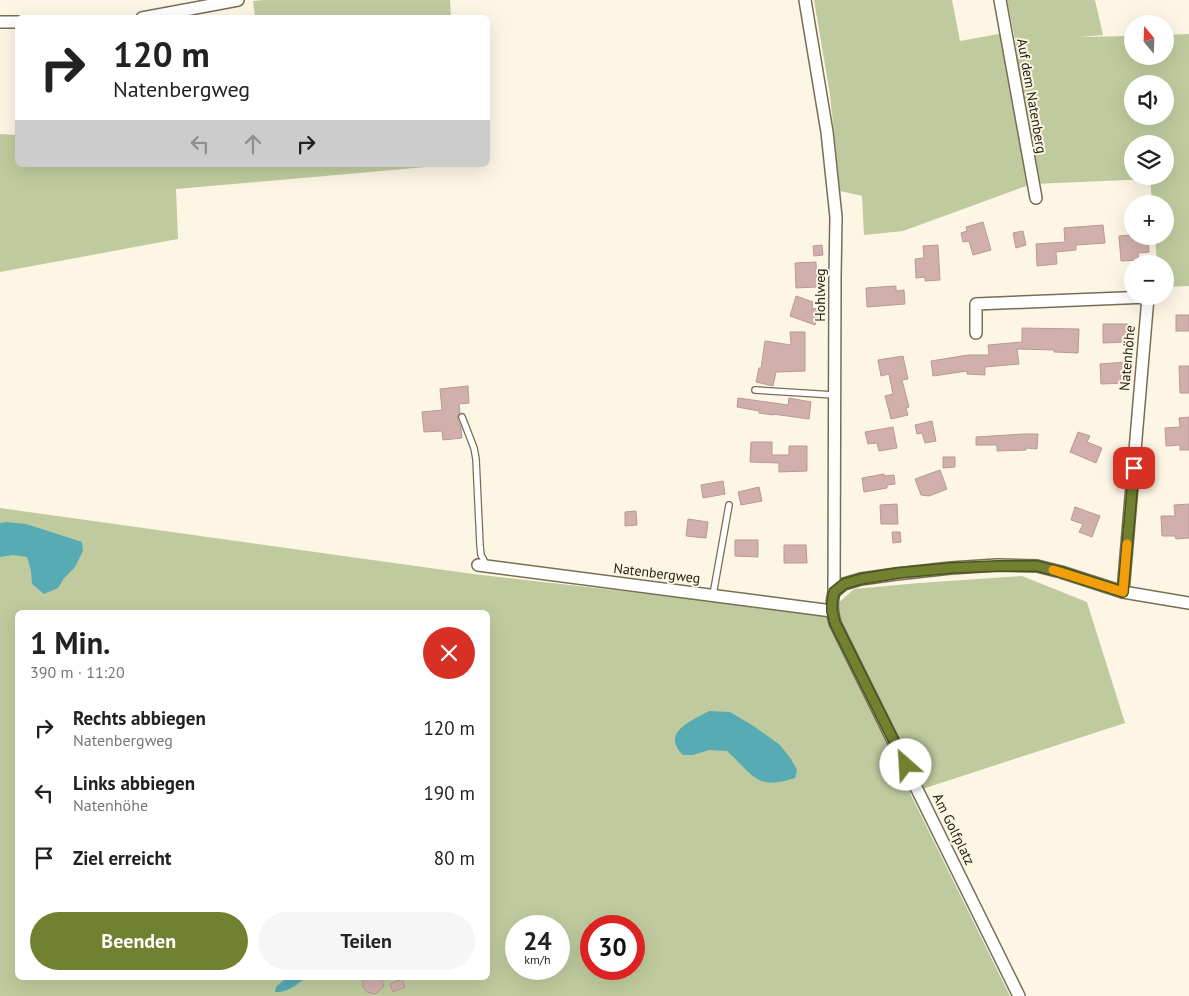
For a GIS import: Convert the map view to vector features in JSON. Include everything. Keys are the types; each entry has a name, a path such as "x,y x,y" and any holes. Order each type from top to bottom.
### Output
{"street":[{"path":"158,15 238,0"},
{"name":"Hohlweg","path":"805,0 826,132 836,217 834,592"},
{"name":"Auf dem Natenberg","path":"1000,0 1036,198"},
{"path":"0,22 15,22"},
{"name":"Natenhöhe","path":"976,333 976,304 1148,297 1123,592"},
{"name":"Natenbergweg","path":"482,566 832,611"},
{"path":"834,592 844,584 861,579 925,571 997,566 1037,566 1123,592 1189,603"},
{"name":"Am Golfplatz","path":"834,592 832,611 835,623 1019,996"}],"lane":[{"path":"755,390 834,395"},
{"path":"462,417 475,453 482,566"},
{"path":"714,595 728,505"}],"green space":[{"path":"450,0 451,15 255,15 253,1"},
{"path":"814,0 952,0 960,41 1004,33 1029,185 903,231 864,235 862,196 840,191 830,95"},
{"path":"1007,0 1095,0 1103,35 1078,37 1124,36 1124,65 1174,65 1174,35 1189,34 1189,286 1174,287 1174,255 1156,255 1156,245 1174,245 1174,195 1151,195 1150,185 1174,185 1174,135 1124,135 1124,180 1033,184 1015,39"},
{"path":"0,134 15,135 15,167 426,167 176,189 178,239 0,272"},
{"path":"0,508 473,574 826,614 854,589 1022,576 1087,602 1125,723 910,793 1010,996 0,996"}],"water":[{"path":"0,523 26,524 82,542 83,551 75,567 64,578 58,588 44,594 32,584 27,557 13,555 0,557"},
{"path":"709,711 730,712 780,745 797,770 795,778 782,782 763,781 749,773 727,751 709,750 693,755 683,755 677,747 675,740 677,734 687,723"},
{"path":"284,980 302,980 288,990 275,992 276,987"}],"building":[{"path":"983,222 991,250 973,255 969,241 963,242 961,233 967,231 966,227"},
{"path":"1103,225 1105,243 1076,245 1076,250 1056,252 1057,264 1037,266 1036,244 1065,242 1064,228"},
{"path":"1023,231 1026,245 1016,248 1013,233"},
{"path":"1119,236 1124,236 1124,245 1149,245 1149,252 1138,253 1138,255 1124,255 1124,261 1121,261"},
{"path":"822,245 823,255 814,256 813,246"},
{"path":"938,245 940,280 925,281 925,277 916,278 915,259 924,258 923,246"},
{"path":"816,262 817,287 796,288 795,263"},
{"path":"896,286 896,291 904,290 905,304 867,307 866,288"},
{"path":"796,296 813,302 812,308 820,310 815,325 790,316"},
{"path":"1176,315 1189,315 1189,331 1176,331"},
{"path":"1103,324 1128,324 1128,342 1103,343"},
{"path":"1022,328 1079,329 1078,353 1017,349 1019,364 985,367 985,375 967,374 967,371 933,376 931,361 968,355 989,355 988,345 1022,342"},
{"path":"790,332 805,332 805,371 776,372 773,386 756,382 759,368 761,368 765,341 791,345"},
{"path":"903,356 908,379 902,380 909,407 906,408 908,415 891,419 885,396 893,394 889,374 881,376 878,360"},
{"path":"1126,362 1127,383 1101,384 1100,364"},
{"path":"1179,366 1189,366 1189,393 1180,393"},
{"path":"468,386 469,403 459,404 460,413 457,417 462,438 443,440 442,431 424,432 422,412 442,410 440,389"},
{"path":"738,398 788,405 789,398 811,402 809,419 759,413 759,411 737,407"},
{"path":"1189,417 1189,450 1180,450 1180,445 1166,446 1165,428 1180,427 1179,418"},
{"path":"932,421 936,441 925,443 922,433 917,434 915,425"},
{"path":"893,427 897,448 879,451 877,443 868,444 865,432"},
{"path":"1078,432 1090,436 1087,442 1102,448 1096,463 1070,452"},
{"path":"1038,434 1037,449 1026,448 1026,450 997,451 997,445 976,445 976,437"},
{"path":"751,442 772,442 772,455 789,455 789,446 807,446 807,471 779,472 779,463 750,462"},
{"path":"943,457 955,457 955,467 943,468"},
{"path":"940,470 947,489 929,496 921,495 915,479"},
{"path":"884,474 884,476 894,475 895,484 887,485 887,488 864,492 862,478"},
{"path":"723,481 725,494 703,498 701,485"},
{"path":"759,487 762,501 741,505 738,492"},
{"path":"897,504 898,524 881,524 880,505"},
{"path":"1189,504 1189,538 1176,539 1175,536 1162,536 1161,516 1175,516 1174,505"},
{"path":"1075,507 1100,516 1092,537 1079,532 1083,524 1071,520"},
{"path":"636,511 637,525 625,526 625,512"},
{"path":"688,519 708,522 706,538 686,536"},
{"path":"892,532 900,532 901,542 893,543"},
{"path":"735,540 758,540 758,557 735,556"},
{"path":"784,545 806,545 807,563 784,563"},
{"path":"363,980 382,980 384,986 374,994 367,992 363,987"},
{"path":"402,980 405,987 393,992 390,984"}],"slow traffic":[{"path":"1053,570 1123,592 1127,544"}],"route":[{"path":"906,765 835,623 832,611 834,592 844,584 861,579 898,573 997,566 1037,566 1123,592 1134,468"}]}
